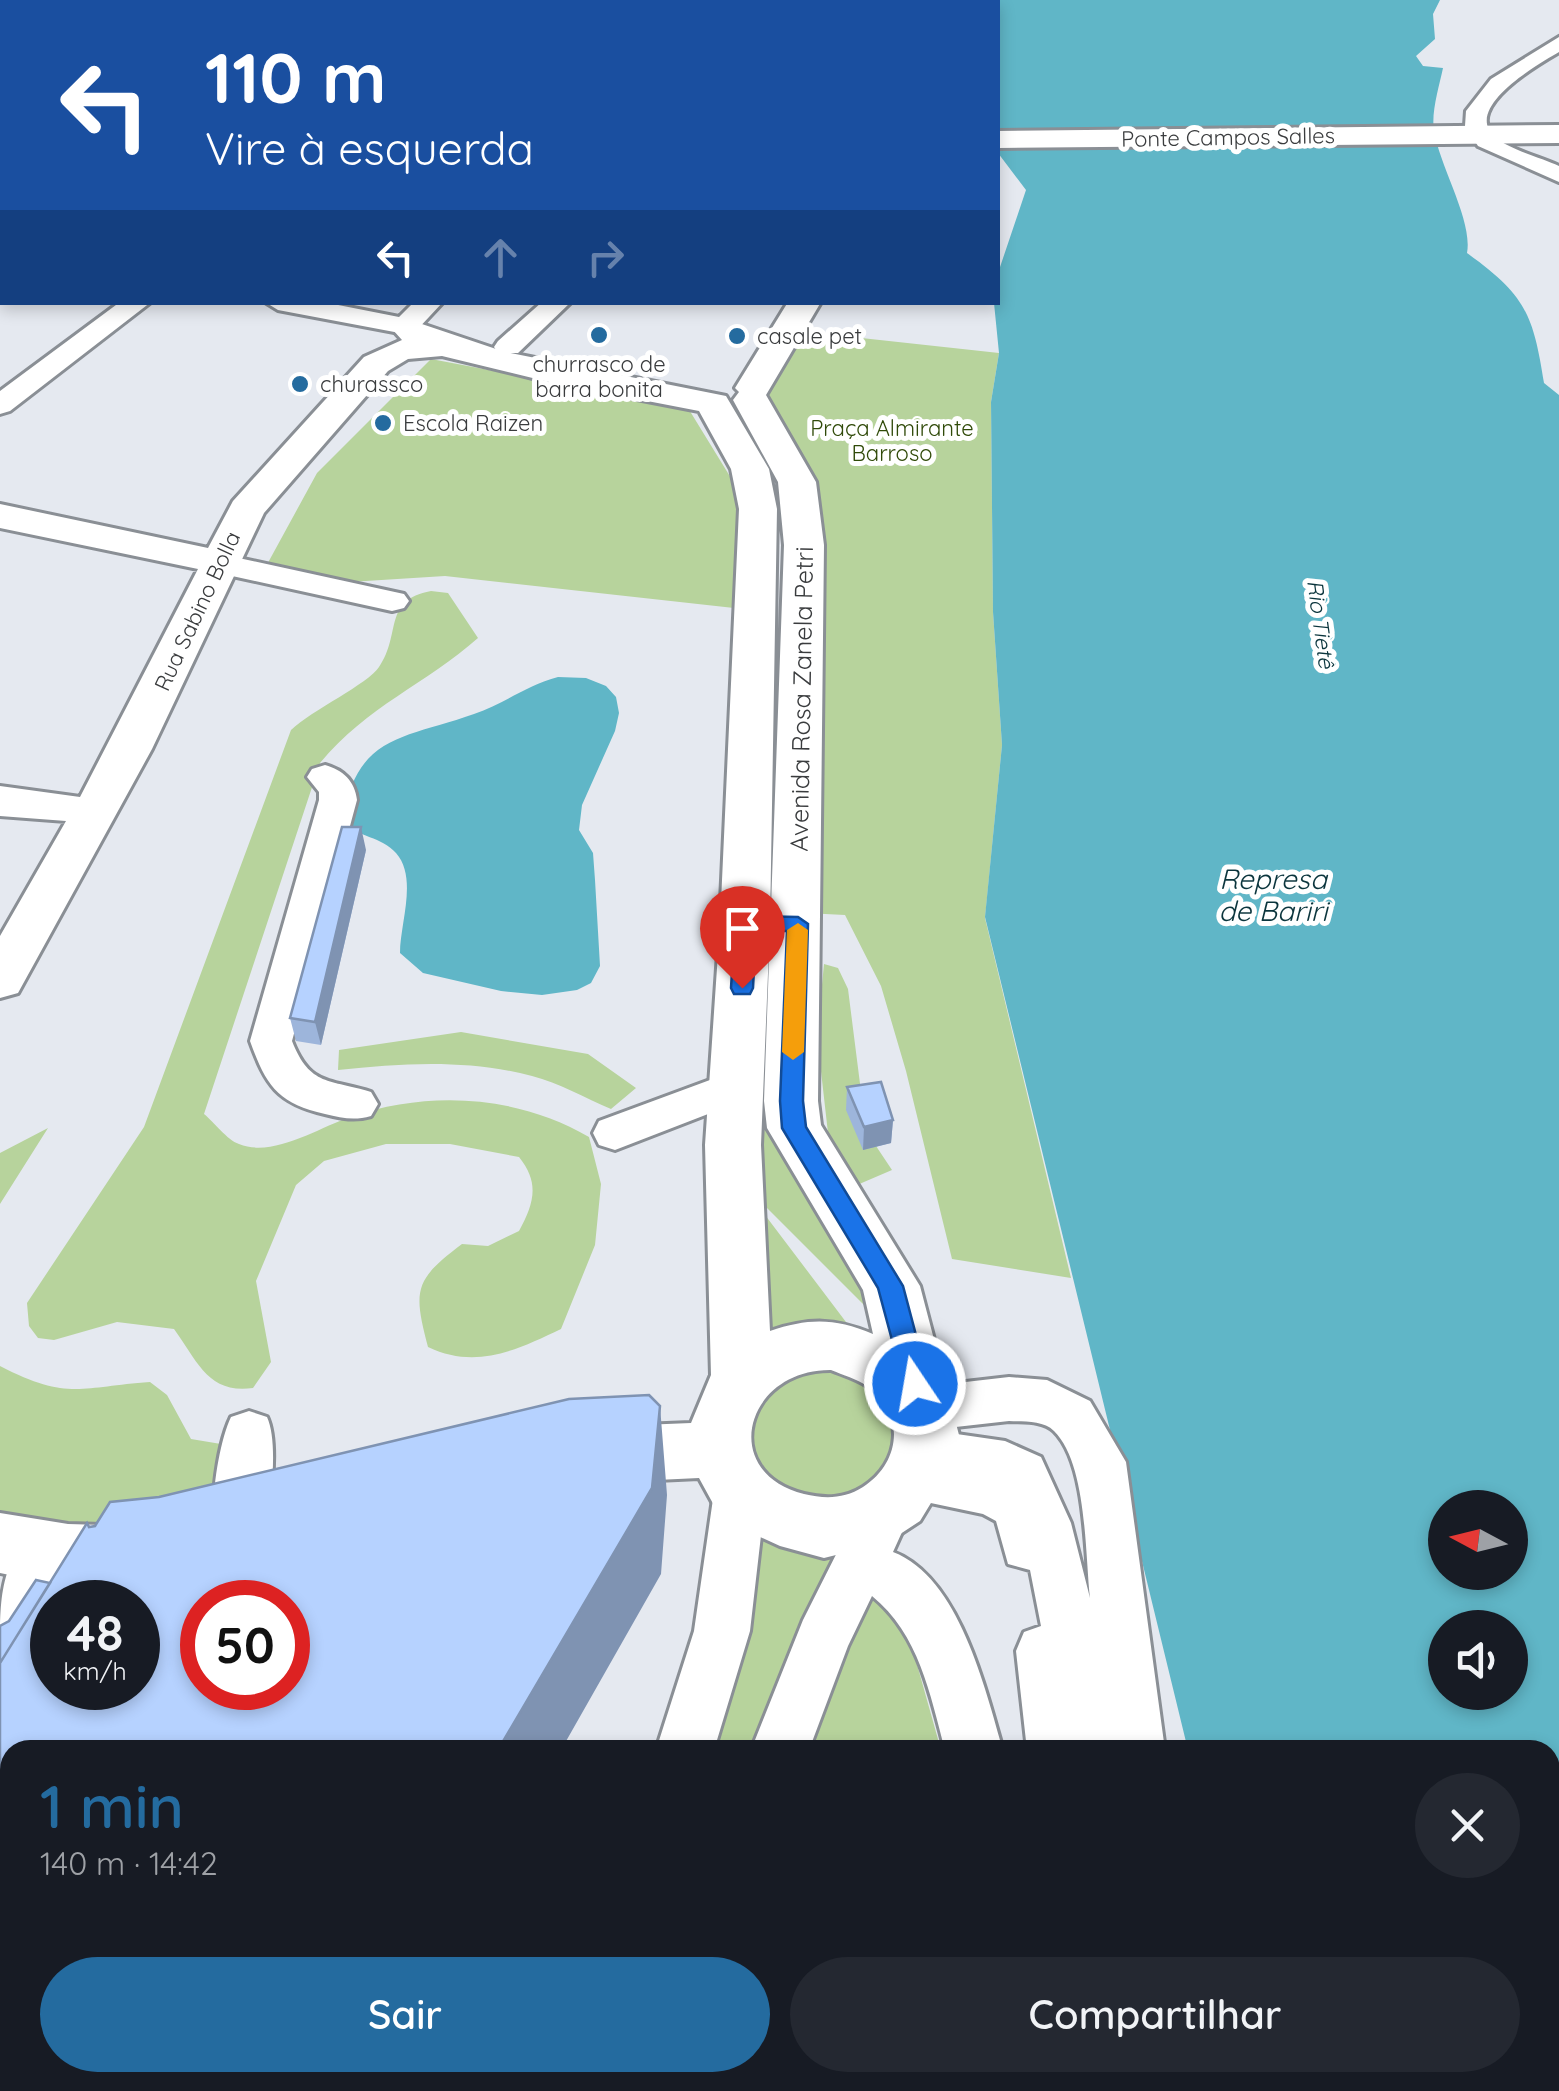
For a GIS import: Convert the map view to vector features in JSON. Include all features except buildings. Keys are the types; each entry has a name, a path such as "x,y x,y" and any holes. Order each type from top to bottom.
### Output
{"main road":[{"name":"Ponte Campos Salles","path":"1000,140 1559,134"},
{"path":"726,390 771,305"},
{"path":"726,390 801,305"},
{"path":"426,325 508,347 726,390"},
{"path":"426,325 726,390"},
{"name":"Rua Sabino Bolla","path":"0,925 63,807 247,509 376,364 400,350 426,325"},
{"name":"Avenida Rosa Zanela Petri","path":"726,390 758,510 746,924 734,1145 742,1379"},
{"name":"Avenida Rosa Zanela Petri","path":"726,390 790,466 801,506 804,680 791,1101 794,1128 890,1286 914,1450"},
{"path":"0,516 215,562"},
{"name":"Rua Sabino Bolla","path":"0,980 130,749 215,562"},
{"path":"0,801 63,807"},
{"path":"746,924 798,924"},
{"path":"544,1466 582,1456 730,1470 791,1522 824,1528 857,1524 914,1450 899,1373 870,1354 836,1345 800,1346 768,1358 742,1379 722,1418 730,1470"},
{"path":"24,1548 107,1559 126,1579 200,1549 266,1533"}],"street":[{"path":"1559,43 1496,83 1469,134 1559,175"},
{"path":"0,405 134,305"},
{"path":"297,305 426,325"},
{"path":"508,347 555,305"},
{"path":"215,562 392,600"},
{"path":"325,776 337,789 338,800 271,1041 282,1074 296,1088 356,1104"},
{"path":"615,1133 736,1086"},
{"path":"784,1740 823,1639 914,1450 1009,1399 1047,1402 1072,1416 1100,1462 1135,1740"},
{"path":"249,1433 266,1533"},
{"path":"914,1450 1020,1508 1050,1684 1055,1740"},
{"path":"914,1450 964,1459 998,1460 1022,1471 1042,1508 1087,1740"},
{"path":"688,1740 722,1631 730,1470"},
{"path":"0,1620 24,1548"},
{"path":"860,1565 881,1568 908,1592 949,1662 971,1740"}],"green space":[{"name":"Praça Almirante Barroso","path":"788,330 999,353 991,402 993,612 1002,745 985,918 1071,1278 952,1259 881,986 845,915 805,913 808,513 758,393"},
{"path":"431,359 688,408 742,496 734,608 445,576 286,586 258,581 317,473"},
{"path":"431,591 448,593 478,638 357,726 320,763 204,1114 230,1139 252,1147 281,1145 380,1108 441,1100 503,1105 532,1112 589,1137 601,1184 595,1245 561,1329 512,1350 480,1357 446,1354 428,1347 420,1312 421,1288 426,1277 462,1244 488,1246 519,1231 531,1202 532,1184 519,1157 450,1144 386,1144 324,1161 296,1185 256,1281 271,1362 253,1388 238,1389 215,1381 174,1329 117,1322 54,1340 38,1338 29,1326 27,1303 144,1127 291,730 373,674 386,655 399,610 416,595"},
{"path":"752,936 789,936 782,1099 870,1275 871,1312 759,1200"},
{"path":"824,964 838,968 848,989 866,1131 892,1170 857,1185 828,1133 817,1036"},
{"path":"461,1032 588,1054 636,1088 611,1109 542,1079 484,1067 411,1064 338,1070 339,1050"},
{"path":"48,1128 0,1204 0,1153"},
{"path":"756,1203 849,1326 750,1356"},
{"path":"795,1358 883,1374 921,1445 853,1513 752,1475 742,1407"},
{"path":"0,1366 59,1388 150,1382 167,1395 191,1439 233,1446 216,1532 0,1528"},
{"path":"749,1517 858,1536 768,1740 701,1740"},
{"path":"866,1589 904,1618 938,1740 802,1740"}],"water":[{"name":"Represa de Bariri","path":"1000,0 1440,0 1433,14 1435,39 1416,56 1423,66 1443,68 1433,124 1461,210 1467,253 1514,294 1530,322 1544,383 1559,395 1559,1740 1186,1740 985,917 1002,745 993,612 991,402 999,353 994,305 1000,305 1000,267 1026,190 1000,156"},
{"path":"558,677 586,678 606,686 616,697 619,713 615,731 582,805 579,830 593,853 600,966 591,983 577,990 542,995 501,991 423,973 400,953 407,888 402,863 390,848 343,822 349,793 371,756 387,744 485,710"}],"slow traffic":[{"path":"793,1052 798,930"}],"place":[{"name":"churrasco de barra bonita","path":"599,335"},
{"name":"casale pet","path":"737,336"},
{"name":"churassco","path":"300,384"},
{"name":"Escola Raizen","path":"383,423"}],"route":[{"path":"742,988 746,924 798,924 791,1101 794,1128 890,1286 915,1384"}],"water label":[{"name":"Rio Tietê","path":"1321,624"}]}
